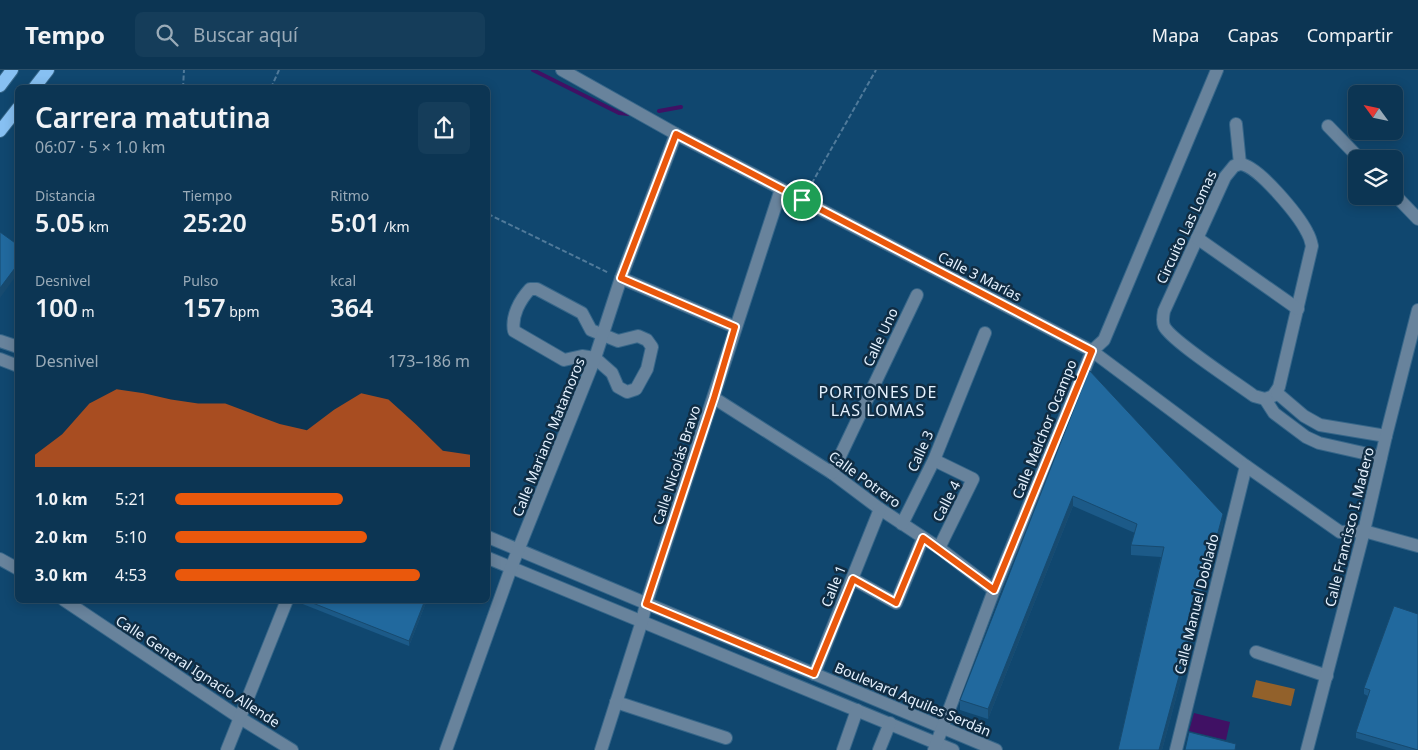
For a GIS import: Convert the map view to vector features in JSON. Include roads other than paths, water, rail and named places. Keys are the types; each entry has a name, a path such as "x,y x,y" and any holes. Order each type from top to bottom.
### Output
{"main road":[{"path":"0,86 12,70"},
{"path":"36,85 48,70"},
{"path":"0,130 15,112"}],"street":[{"name":"Calle 3 Marías","path":"562,70 676,134 1092,351 1246,466 1340,532 1364,531 1418,546"},
{"name":"Calle Melchor Ocampo","path":"936,746 941,728 994,590 1092,351 1104,340 1217,70"},
{"path":"1236,124 1240,164 1245,164 1261,174 1302,223 1311,238 1312,253 1298,309 1271,396"},
{"path":"1328,126 1351,150"},
{"name":"Calle Mariano Matamoros","path":"446,750 511,568 595,358 621,278 676,134"},
{"name":"Circuito Las Lomas","path":"1240,164 1228,171 1164,311 1162,318 1164,326 1175,339 1254,396 1271,396 1320,425 1386,436"},
{"name":"Calle Nicolás Bravo","path":"601,750 646,604 781,189"},
{"path":"1403,203 1418,219"},
{"path":"1197,238 1298,309"},
{"path":"621,278 735,327"},
{"path":"530,289 537,289 582,313 591,330 602,336 618,341 638,336 647,340 652,346 647,369 636,389 627,392 618,387 612,373 595,358 582,356 564,360 514,331 512,322 523,297 530,289"},
{"name":"Calle Uno","path":"832,472 917,295"},
{"name":"Calle Francisco I. Madero","path":"1307,750 1364,531 1418,310"},
{"name":"Calle 3","path":"902,524 934,460 986,333"},
{"path":"0,341 15,346"},
{"path":"0,359 15,365"},
{"name":"Circuito Las Lomas","path":"1271,396 1274,413 1306,437 1318,443 1381,457"},
{"name":"Calle Potrero","path":"714,398 832,472 880,509 939,548 994,590"},
{"name":"Calle 4","path":"934,460 973,479 939,548"},
{"name":"Calle Manuel Doblado","path":"1176,750 1246,466"},
{"name":"Calle 1","path":"814,674 880,509"},
{"name":"Boulevard Aquiles Serdán","path":"490,537 996,750"},
{"path":"853,579 896,603 923,538"},
{"path":"0,559 15,567"},
{"path":"490,559 890,723 936,746 953,750"},
{"name":"Calle General Ignacio Allende","path":"68,603 240,718 292,750"},
{"path":"227,750 286,603"},
{"path":"1256,652 1327,676"},
{"path":"616,702 726,738"},
{"path":"843,750 858,710"},
{"path":"879,750 890,723"}],"waterway":[{"path":"533,70 619,113 629,114"},
{"path":"659,111 681,107"}],"district":[{"name":"PORTONES DE LAS LOMAS","path":"878,401"}]}
